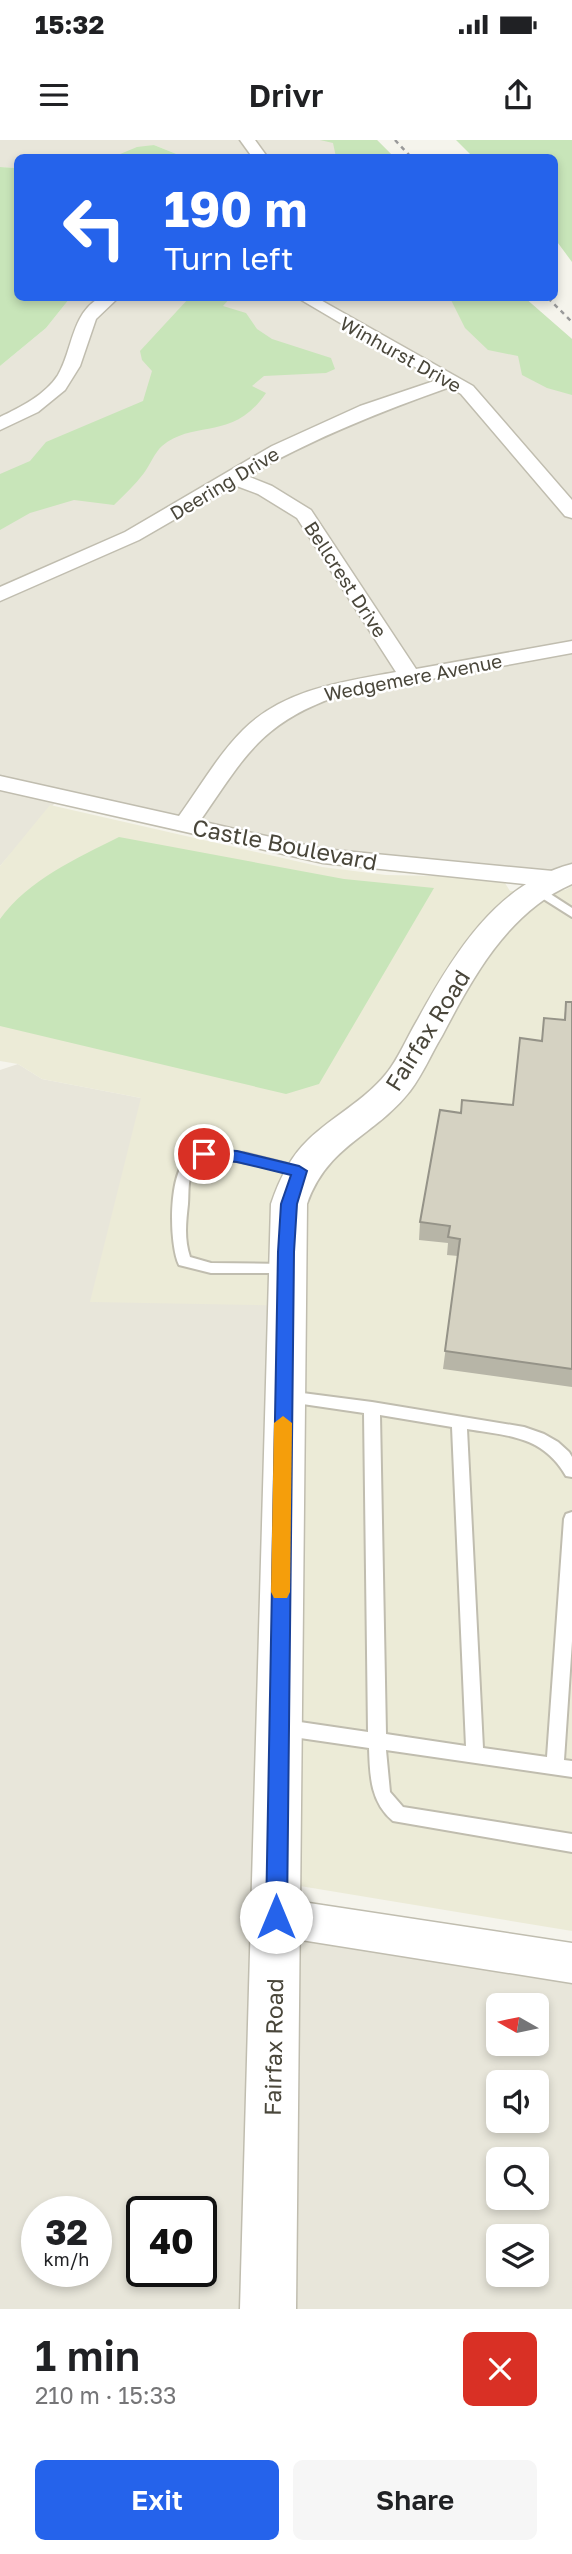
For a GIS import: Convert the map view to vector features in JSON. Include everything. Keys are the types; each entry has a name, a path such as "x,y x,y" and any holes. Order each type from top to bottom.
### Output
{"street":[{"path":"247,140 258,154"},
{"path":"0,424 40,402 64,379 72,366 87,316 106,301"},
{"name":"Winhurst Drive","path":"311,301 451,381 477,400 572,512"},
{"name":"Deering Drive","path":"0,595 132,536 279,450 366,410 451,381"},
{"name":"Bellcrest Drive","path":"234,478 265,490 304,514 409,675"},
{"name":"Wedgemere Avenue","path":"185,825 246,742 273,716 333,690 572,647"},
{"name":"Castle Boulevard","path":"0,783 358,862 495,871 559,889"},
{"name":"Fairfax Road","path":"268,2309 289,1204 299,1171 322,1146 376,1107 398,1083 477,950 497,926 559,889"},
{"path":"276,1917 572,1963"}],"lane":[{"path":"286,1269 211,1268 184,1261 177,1245 183,1176 191,1162 204,1154 237,1157 299,1171"},
{"path":"284,1396 459,1422 543,1438 566,1456 572,1471"},
{"path":"372,1408 380,1791 389,1809 400,1815 572,1843"},
{"path":"459,1422 475,1755"},
{"path":"278,1732 300,1730 563,1767 572,1519"}],"shaded area":[{"path":"0,140 377,140 391,154 176,154 154,145 123,154 14,154 14,168 0,167"},
{"path":"68,301 528,301 572,339 572,873 412,867 60,797 0,866 0,366 46,328"},
{"path":"50,805 322,867 386,875 490,877 503,880 510,891 565,890 572,886 572,1931 294,1885 303,1306 90,1302 141,1098 42,1079 18,1064 0,1061 0,866"},
{"path":"18,1064 42,1079 141,1098 221,1303 303,1306 276,1917 572,1963 572,2309 0,2309 0,1070"}],"green space":[{"path":"320,140 377,140 391,154 335,154 333,143"},
{"path":"456,140 572,140 572,262 558,243 558,154 470,154"},
{"path":"154,145 176,154 120,154 137,147"},
{"path":"0,167 14,168 14,301 68,301 46,328 0,366"},
{"path":"186,301 227,301 223,306 246,313 257,329 272,339 331,358 335,369 326,373 264,376 252,386 266,393 253,408 227,424 188,433 162,446 141,477 114,505 74,500 30,513 0,530 0,474 30,461 46,442 143,401 152,371 142,360 140,351"},
{"path":"452,301 528,301 572,339 572,395 547,388 522,375 518,356 488,350 465,328"},
{"path":"119,837 344,879 434,888 319,1084 286,1094 0,1026 0,919 11,905 39,881"}],"building":[{"path":"566,1002 572,1002 572,1369 445,1351 460,1239 448,1237 450,1226 420,1222 440,1110 461,1113 462,1100 513,1105 520,1038 542,1041 544,1018 565,1020"}],"railway":[{"path":"395,140 408,154"},
{"path":"551,301 572,322"}],"slow traffic":[{"path":"280,1592 283,1423"}],"route":[{"path":"204,1154 237,1157 299,1171 289,1204 286,1252 276,1917"}]}
